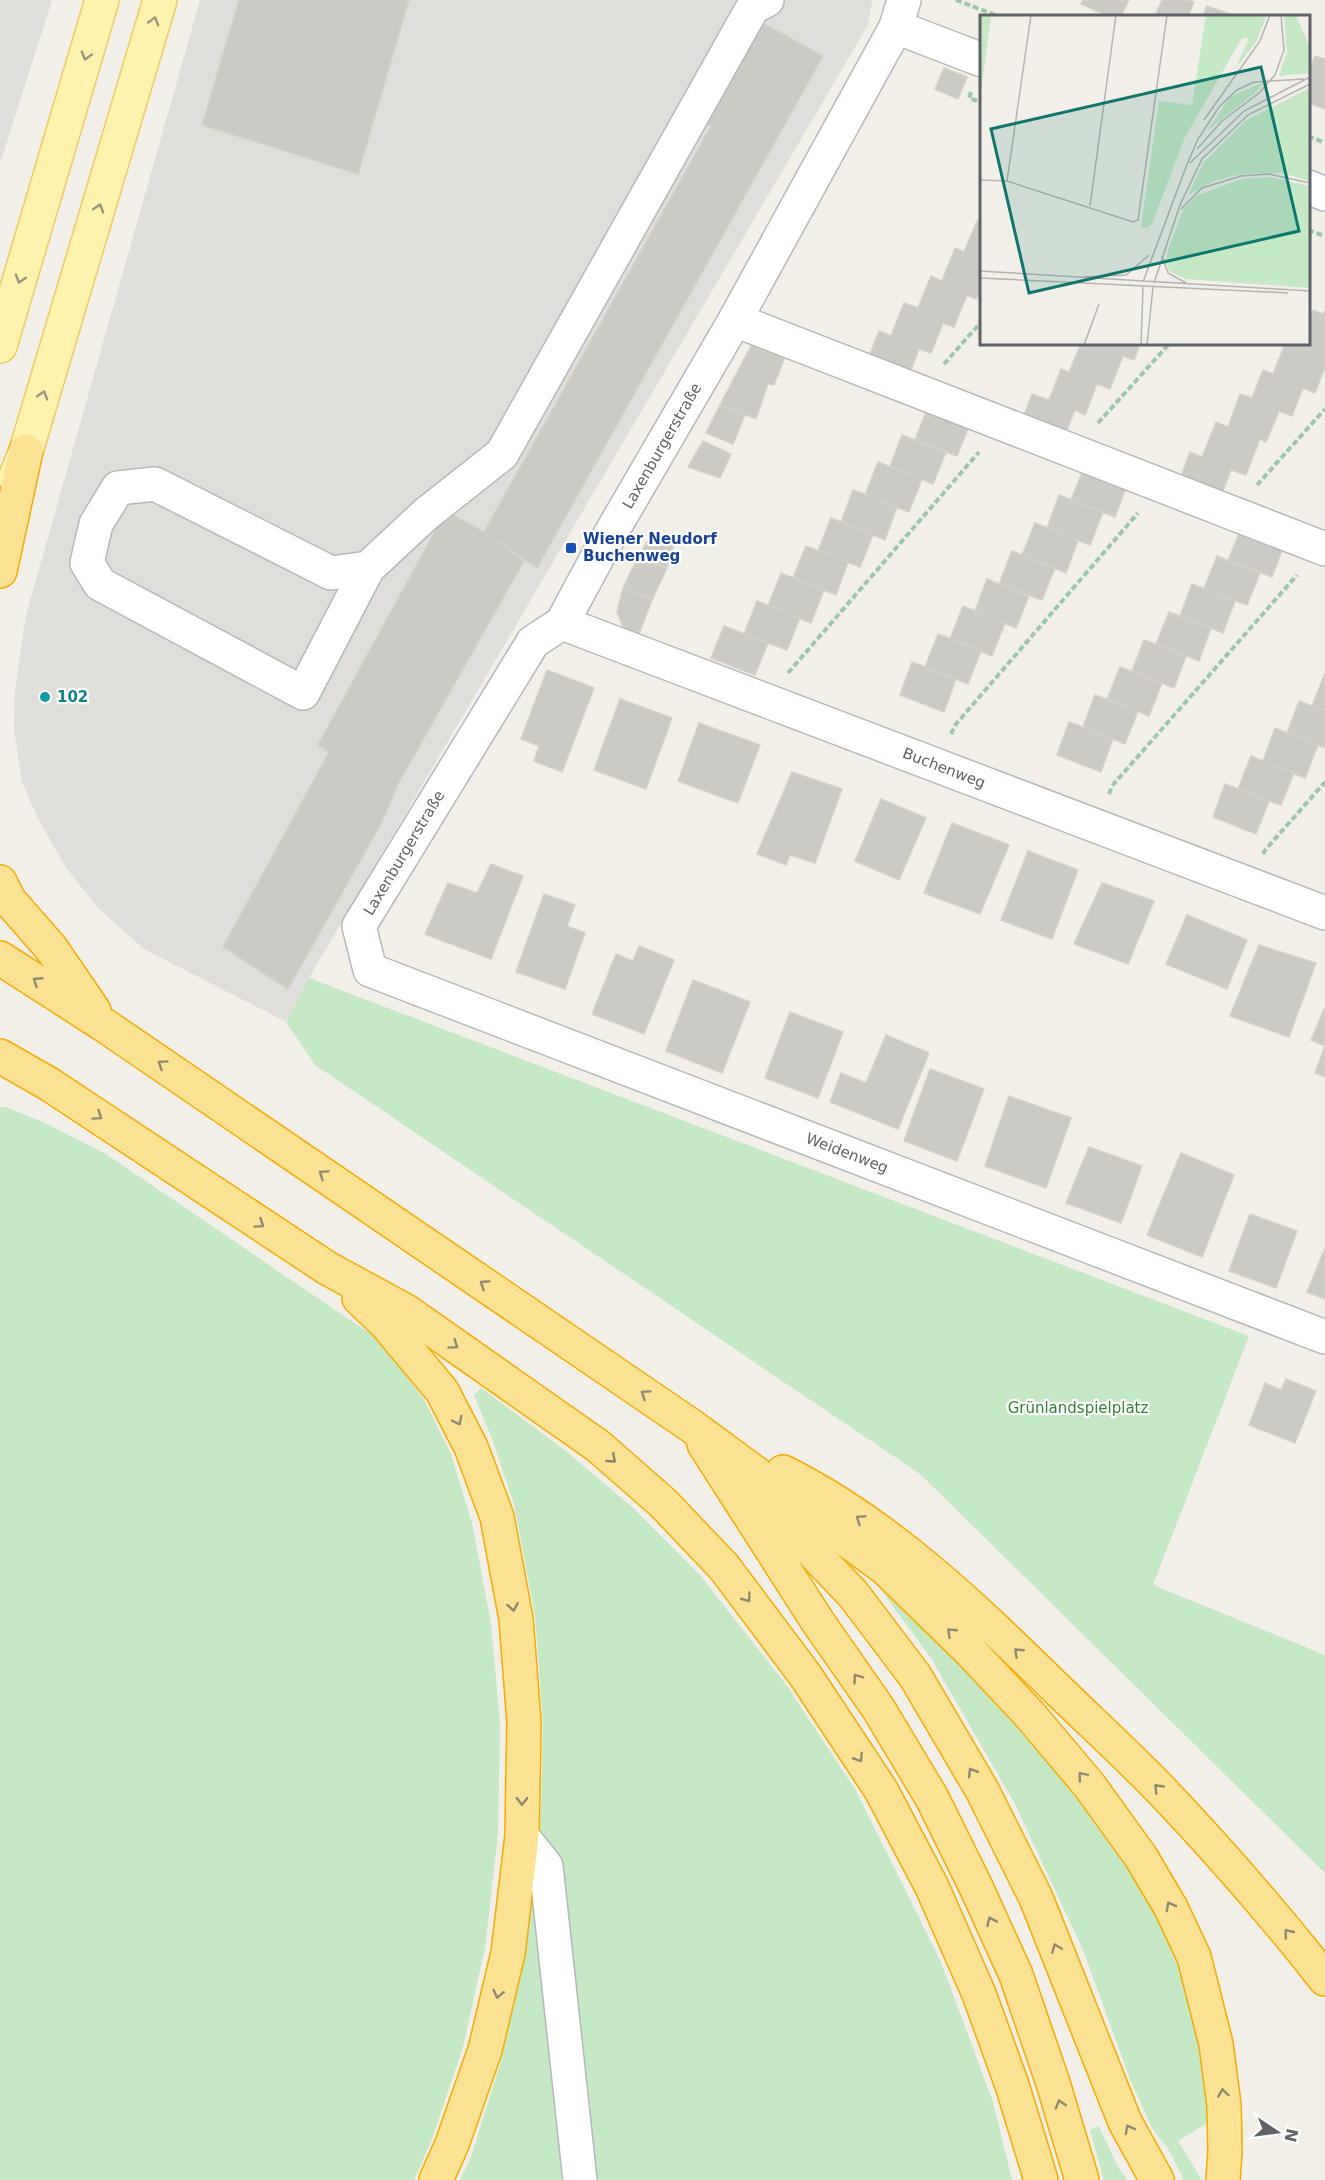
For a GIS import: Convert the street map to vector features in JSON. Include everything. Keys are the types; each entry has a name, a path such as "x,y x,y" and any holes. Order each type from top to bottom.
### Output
{"highway":[{"path":"0,571 27,451"},
{"path":"0,882 9,900 51,948 104,1024"},
{"path":"0,958 104,1024 693,1427 886,1569 970,1651 1030,1715 1089,1785 1142,1857 1171,1908 1194,1958 1216,2044 1224,2104 1224,2165"},
{"path":"0,1056 49,1084 327,1268 406,1311 598,1446 663,1503 724,1567 805,1674 862,1761 932,1887 983,2004 1012,2085 1041,2180"},
{"path":"0,1085 49,1084"},
{"path":"327,1268 386,1324 442,1391 471,1447 497,1517 516,1619 524,1722 522,1836 508,1953 485,2050 452,2144 436,2180"},
{"path":"693,1427 808,1484 908,1551 1020,1653 1160,1790 1275,1916 1325,1978"},
{"path":"693,1427 818,1623 878,1708 932,1798 1016,1975 1053,2083 1082,2180"},
{"path":"693,1427 853,1594 915,1676 982,1790 1036,1898 1125,2122 1157,2180"}],"main road":[{"path":"0,346 102,0"},
{"path":"0,515 27,451 160,0"}],"street":[{"path":"368,568 331,573 155,484 118,488 96,524 87,563 100,584 303,693 368,568 426,514 502,453 753,7 767,0"},
{"path":"900,14 980,59"},
{"name":"Laxenburgerstraße","path":"370,970 359,926 533,642 562,623 604,545 735,320 900,14"},
{"path":"1310,188 1325,194"},
{"path":"735,320 1323,548"},
{"name":"Buchenweg","path":"562,623 1325,913"},
{"name":"Weidenweg","path":"370,970 1325,1337"},
{"path":"522,1836 546,1866 580,2180"}],"path":[{"path":"956,0 995,15"},
{"path":"1310,137 1325,143"},
{"path":"1310,231 1325,236"},
{"path":"920,392 980,322"},
{"path":"1073,451 1168,345"},
{"path":"1232,513 1325,409"},
{"path":"764,700 1004,424"},
{"path":"934,764 956,724 1162,485"},
{"path":"1095,825 1112,786 1323,548"},
{"path":"1249,884 1266,849 1325,782"}],"shaded area":[{"path":"0,0 52,0 0,164"},
{"path":"200,0 872,0 868,25 309,978 286,1022 144,949 99,909 67,869 38,819 22,782 14,730 15,689 26,615"}],"green space":[{"name":"Grünlandspielplatz","path":"309,978 1249,1336 1153,1585 1325,1655 1325,1873 920,1474 315,1065 286,1022"},
{"path":"0,1107 6,1107 45,1123 106,1154 378,1339 423,1398 451,1454 472,1523 491,1623 500,1724 498,1833 485,1948 463,2047 432,2139 414,2180 0,2180"},
{"path":"481,1388 567,1452 632,1507 700,1575 787,1686 856,1791 941,1962 993,2102 1012,2180 460,2180 471,2157 502,2058 525,1952 540,1844 543,1721 535,1616 514,1504 491,1436 474,1395"},
{"path":"885,1589 982,1689 1057,1772 1105,1834 1145,1893 1180,1966 1199,2034 1211,2123 1207,2123 1178,2141 1202,2180 1184,2180 1167,2147 1153,2130 1130,2079 1083,1950 1015,1804 931,1658 883,1593"},
{"path":"1099,2126 1117,2165 1127,2180 1104,2180 1090,2130"}],"building":[{"path":"239,0 409,0 358,174 202,125"},
{"path":"1083,0 1129,0 1122,15 1105,15 1081,4"},
{"path":"1162,0 1194,2 1188,15 1155,15"},
{"path":"1207,6 1233,15 1203,15"},
{"path":"763,23 823,56 537,568 484,532 711,126 707,124"},
{"path":"1315,56 1325,59 1325,109 1310,104 1310,68"},
{"path":"944,68 967,77 958,99 935,89"},
{"path":"977,221 980,222 980,291 976,299 967,295 954,327 943,323 931,353 919,349 907,380 866,364 879,331 891,336 904,303 918,308 931,276 942,281 955,248 964,252"},
{"path":"1313,310 1323,314 1325,310 1325,367 1315,393 1303,388 1292,416 1279,411 1266,442 1260,439 1246,475 1231,470 1219,501 1178,485 1190,452 1202,457 1216,422 1228,427 1240,394 1252,398 1263,370 1273,374 1285,345 1310,345 1310,317"},
{"path":"752,344 784,359 774,385 768,384 756,419 720,405"},
{"path":"1081,345 1140,345 1134,360 1123,356 1110,389 1097,384 1085,415 1075,410 1063,439 1021,423 1032,394 1049,400 1061,369 1069,372"},
{"path":"720,405 745,415 733,444 706,433"},
{"path":"928,407 970,424 957,456 915,440"},
{"path":"902,435 946,452 933,484 890,467"},
{"path":"703,441 731,454 720,478 688,467"},
{"path":"878,462 922,479 909,512 865,495"},
{"path":"1084,468 1127,485 1115,517 1071,500"},
{"path":"853,490 897,507 885,540 841,522"},
{"path":"1059,495 1103,512 1090,545 1047,528"},
{"path":"446,511 484,532 524,561 398,784 382,822 288,989 223,947 329,752 318,745"},
{"path":"831,518 873,535 860,567 818,551"},
{"path":"1035,523 1078,540 1066,573 1022,555"},
{"path":"1241,529 1284,545 1272,577 1228,560"},
{"path":"653,532 674,544 667,568 638,557"},
{"path":"806,546 848,562 836,595 793,578"},
{"path":"1012,551 1055,568 1042,600 999,584"},
{"path":"1217,556 1260,573 1247,605 1204,589"},
{"path":"638,557 667,568 652,600 623,588"},
{"path":"781,573 824,590 811,623 768,606"},
{"path":"987,579 1029,596 1016,628 975,611"},
{"path":"1192,584 1235,601 1223,633 1180,616"},
{"path":"623,588 652,600 639,634 624,629 617,612"},
{"path":"757,601 800,618 787,650 744,634"},
{"path":"963,606 1005,623 992,656 950,639"},
{"path":"1169,612 1211,628 1199,661 1156,644"},
{"path":"724,626 768,643 755,675 711,658"},
{"path":"938,634 981,651 968,684 925,667"},
{"path":"1144,640 1186,656 1174,688 1132,671"},
{"path":"912,662 956,679 944,712 900,695"},
{"path":"1120,667 1162,683 1149,716 1107,699"},
{"path":"547,670 594,688 562,772 534,761 539,746 521,739"},
{"path":"1325,673 1325,711 1312,706"},
{"path":"1095,695 1138,711 1125,744 1083,727"},
{"path":"620,699 672,718 646,789 594,770"},
{"path":"1299,701 1325,711 1325,748 1287,733"},
{"path":"1069,722 1113,739 1101,772 1057,755"},
{"path":"699,723 760,745 738,803 678,781"},
{"path":"1275,728 1318,745 1305,778 1263,761"},
{"path":"1251,756 1294,773 1281,805 1238,789"},
{"path":"792,772 842,789 815,863 790,855 786,865 757,854"},
{"path":"1225,784 1269,801 1256,834 1213,817"},
{"path":"881,799 926,818 899,880 855,861"},
{"path":"952,823 1009,845 980,914 924,893"},
{"path":"1028,851 1078,870 1052,939 1001,920"},
{"path":"491,864 523,876 491,959 425,934 448,883 477,893"},
{"path":"1102,883 1154,901 1128,964 1074,944"},
{"path":"544,894 575,905 567,926 585,933 565,989 516,972"},
{"path":"1187,915 1247,940 1227,989 1166,964"},
{"path":"1259,945 1316,963 1289,1037 1230,1016"},
{"path":"639,946 674,960 644,1034 592,1014 616,954 633,961"},
{"path":"693,980 750,1002 722,1073 666,1051"},
{"path":"1325,1007 1325,1046 1311,1040"},
{"path":"790,1012 843,1032 818,1098 765,1078"},
{"path":"886,1035 929,1053 898,1129 830,1102 841,1073 866,1083"},
{"path":"1325,1046 1325,1077 1315,1073"},
{"path":"930,1069 984,1089 957,1161 904,1141"},
{"path":"1009,1096 1071,1118 1046,1188 985,1166"},
{"path":"1089,1147 1142,1166 1121,1223 1066,1203"},
{"path":"1181,1153 1234,1175 1202,1257 1147,1235"},
{"path":"1250,1214 1297,1231 1276,1288 1229,1271"},
{"path":"1325,1248 1325,1299 1307,1292"},
{"path":"1286,1379 1316,1391 1295,1443 1249,1425 1265,1383 1281,1390"}],"place":[{"name":"Wiener Neudorf Buchenweg","path":"571,548"},
{"name":"102","path":"45,697"}]}
